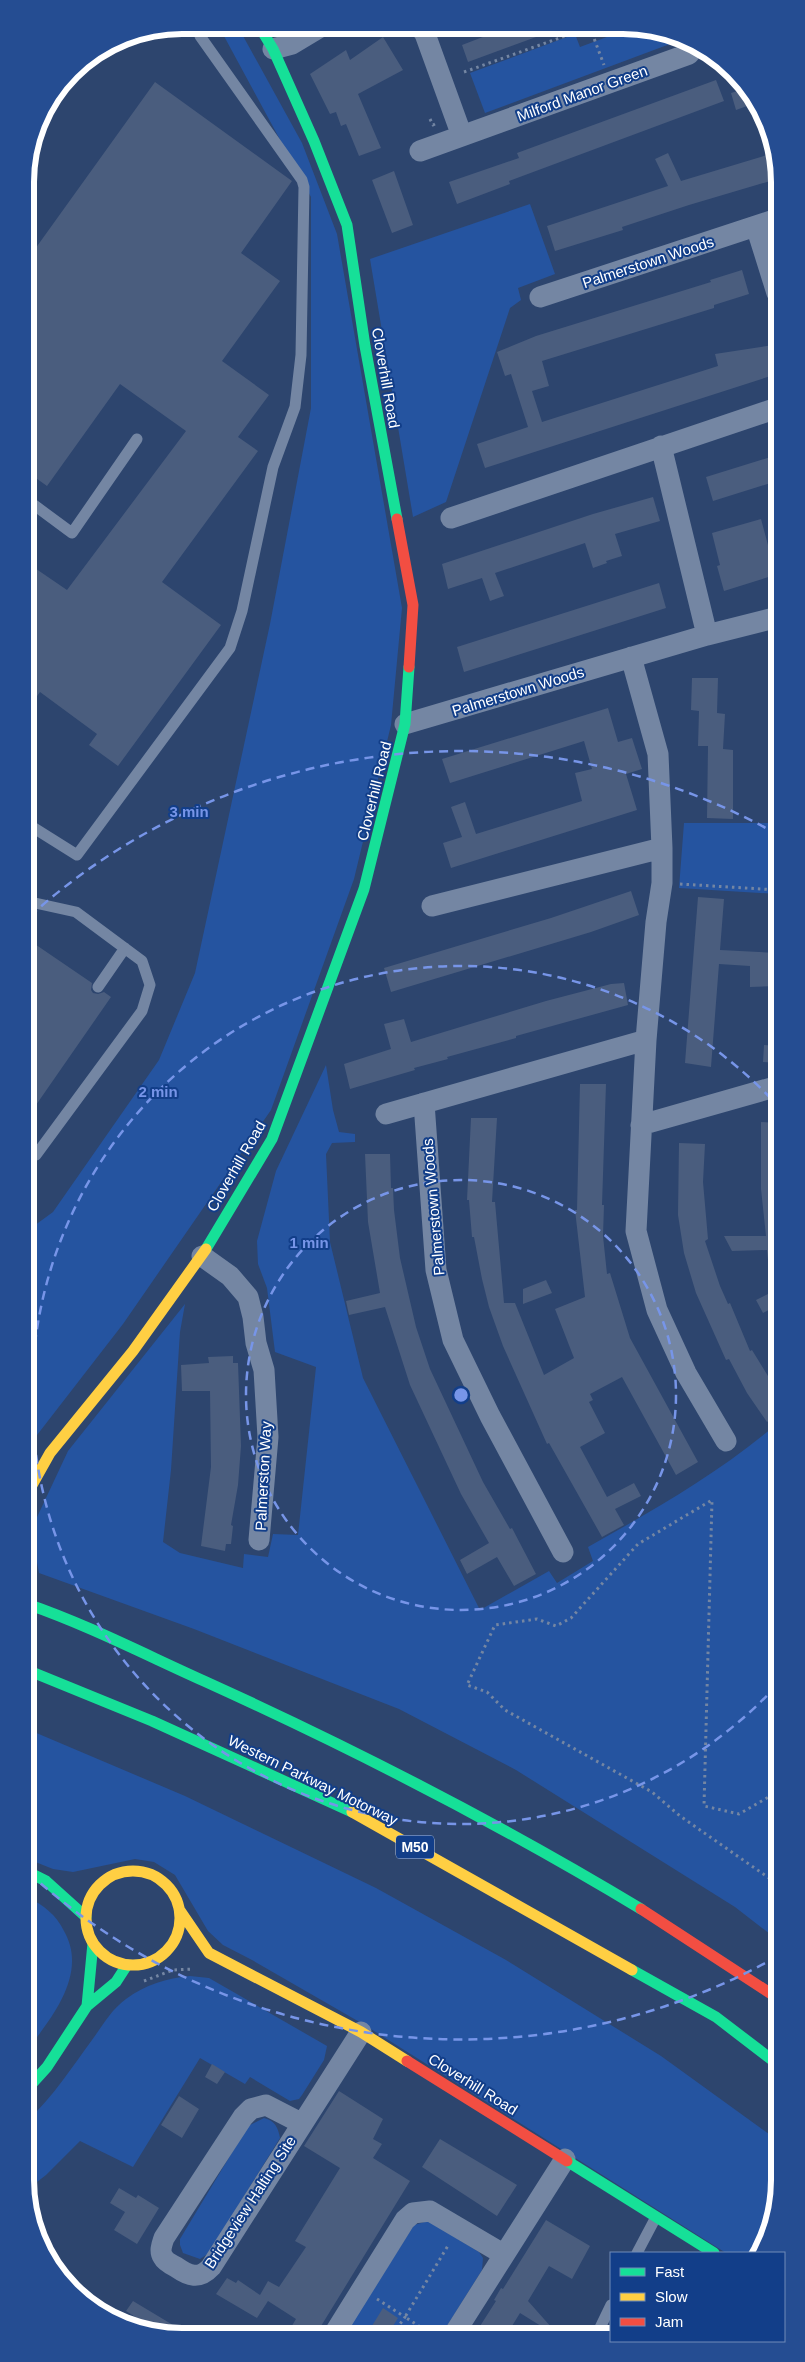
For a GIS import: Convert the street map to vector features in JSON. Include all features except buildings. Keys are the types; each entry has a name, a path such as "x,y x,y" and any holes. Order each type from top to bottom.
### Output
{"main road":[{"name":"Cloverhill Road","path":"34,1482 50,1453 133,1351 202,1256 272,1139 364,889 405,724 413,605 366,356 347,225 314,141 273,49 264,34"},
{"path":"34,1606 203,1681 396,1772 554,1858 714,1953 771,1993"},
{"name":"Western Parkway Motorway","path":"34,1673 152,1721 360,1816 716,2017 771,2059"},
{"path":"155,1960 167,1951 175,1939 180,1924 179,1909 174,1894 164,1882 151,1874 136,1871 120,1872 106,1879 96,1889 88,1902 87,1930 93,1943 102,1954 114,1961 127,1965 173,1958"},
{"path":"34,1875 46,1880 86,1917"},
{"path":"89,1879 106,1879"},
{"path":"46,1880 63,1880"},
{"name":"Cloverhill Road","path":"179,1909 204,1954 362,2032 712,2252"},
{"path":"87,2006 93,1943"},
{"path":"34,2081 47,2067 87,2006 116,1982 127,1965"}],"street":[{"path":"273,49 292,44 309,34"},
{"path":"425,34 462,136"},
{"name":"Milford Manor Green","path":"420,151 689,54 691,51"},
{"name":"Palmerstown Woods","path":"540,297 771,221"},
{"path":"756,226 771,274"},
{"path":"451,518 771,410"},
{"path":"661,446 707,635"},
{"name":"Palmerstown Woods","path":"405,724 707,635 771,619"},
{"path":"631,657 658,754 662,848 662,883 656,922 646,1040 636,1231 657,1310 686,1373 726,1441"},
{"path":"432,906 662,848"},
{"path":"386,1114 646,1040"},
{"path":"641,1125 771,1088"},
{"name":"Palmerstown Woods","path":"424,1103 436,1270 453,1340 490,1416 562,1552"},
{"name":"Palmerston Way","path":"202,1256 230,1276 248,1297 256,1343 264,1370 268,1437 259,1540"},
{"name":"Bridgeview Halting Site","path":"301,2123 266,2105 251,2109 242,2117 164,2238 161,2248 163,2258 186,2274 196,2276 204,2274 214,2263 301,2123 362,2032"},
{"path":"458,2328 565,2158"},
{"path":"338,2328 405,2220 413,2213 430,2211 503,2254"}],"lane":[{"path":"34,828 77,855 230,648 242,611 273,467 295,407 301,356 304,187 302,180 200,36"},
{"path":"34,505 72,533 137,439"},
{"path":"34,902 76,912 142,961 150,985 142,1011 36,1155 34,1153"},
{"path":"98,987 125,948"},
{"path":"638,2252 656,2216"},
{"path":"599,2328 610,2307"}],"path":[{"path":"464,72 571,34"},
{"path":"592,34 606,71"},
{"path":"676,891 676,884 771,890"},
{"path":"771,1796 739,1814 704,1806 712,1500 638,1544 571,1618 556,1626 537,1619 496,1626 467,1685 487,1692 505,1710 652,1792 680,1816 771,1879"},
{"path":"397,2328 459,2228"},
{"path":"361,2289 422,2328"}],"shaded area":[{"path":"223,34 242,34 302,143 337,234 402,608 391,725 354,879 271,1110 123,1324 34,1439 34,1226 53,1212 159,1060 195,973 270,624 311,408 311,197"},
{"path":"575,34 580,47 615,34 653,37 669,41 670,44 485,113 470,73"},
{"path":"530,204 555,274 518,288 521,300 510,308 446,502 413,517 370,259"},
{"path":"684,823 771,823 771,894 679,888"},
{"path":"326,1065 333,1110 339,1132 355,1134 355,1142 332,1143 326,1154 330,1242 363,1378 480,1610 549,1571 557,1583 593,1561 588,1547 710,1474 771,1429 771,1935 735,1907 516,1770 399,1709 194,1629 39,1573 34,1546 34,1524 68,1451 185,1304 180,1332 171,1470 163,1542 180,1553 243,1568 244,1554 268,1557 273,1534 298,1535 316,1367 275,1352 267,1288 258,1264 257,1241 276,1171"},
{"path":"34,1732 185,1796 376,1888 506,1960 661,2056 771,2135 770,2200 760,2237 752,2252 724,2252 363,2024 223,1945 208,1931 175,1875 154,1862 135,1859 73,1872 53,1869 34,1861"},
{"path":"34,1901 49,1911 61,1925 70,1947 72,1963 70,1978 64,1993 48,2023 34,2041"},
{"path":"190,1976 209,1978 327,2046 324,2060 299,2099 290,2101 250,2077 245,2084 200,2058 133,2167 80,2141 34,2184 34,2114 54,2092 121,2003 149,1986 173,1978"},
{"path":"264,2118 275,2125 280,2138 209,2253 200,2259 183,2253 180,2239 248,2126"},
{"path":"428,2221 479,2252 483,2258 482,2270 446,2328 349,2328 414,2225"}],"traffic: fast":[{"path":"264,34 273,49 314,141 347,225 365,346 397,519"},
{"path":"206,1249 272,1139 364,889 405,724 409,667"},
{"path":"34,1607 117,1641 316,1733 480,1817 641,1909"},
{"path":"34,1673 152,1721 352,1812"},
{"path":"34,1875 46,1881 86,1917"},
{"path":"87,2006 93,1943"},
{"path":"34,2081 47,2067 87,2006 116,1982 127,1965"},
{"path":"632,1970 716,2017 771,2059"},
{"path":"567,2161 712,2252"}],"traffic: slow":[{"path":"34,1482 50,1453 133,1351 206,1249"},
{"path":"352,1812 632,1970"},
{"path":"133,1871 151,1875 166,1885 176,1900 180,1918 176,1936 166,1951 151,1961 133,1965 115,1961 100,1951 90,1936 86,1918 90,1900 100,1885 115,1875 133,1871"},
{"path":"179,1909 209,1953 361,2032 407,2061"}],"traffic: jam":[{"path":"397,519 413,605 409,667"},
{"path":"641,1909 771,1994"},
{"path":"407,2061 567,2161"}]}
